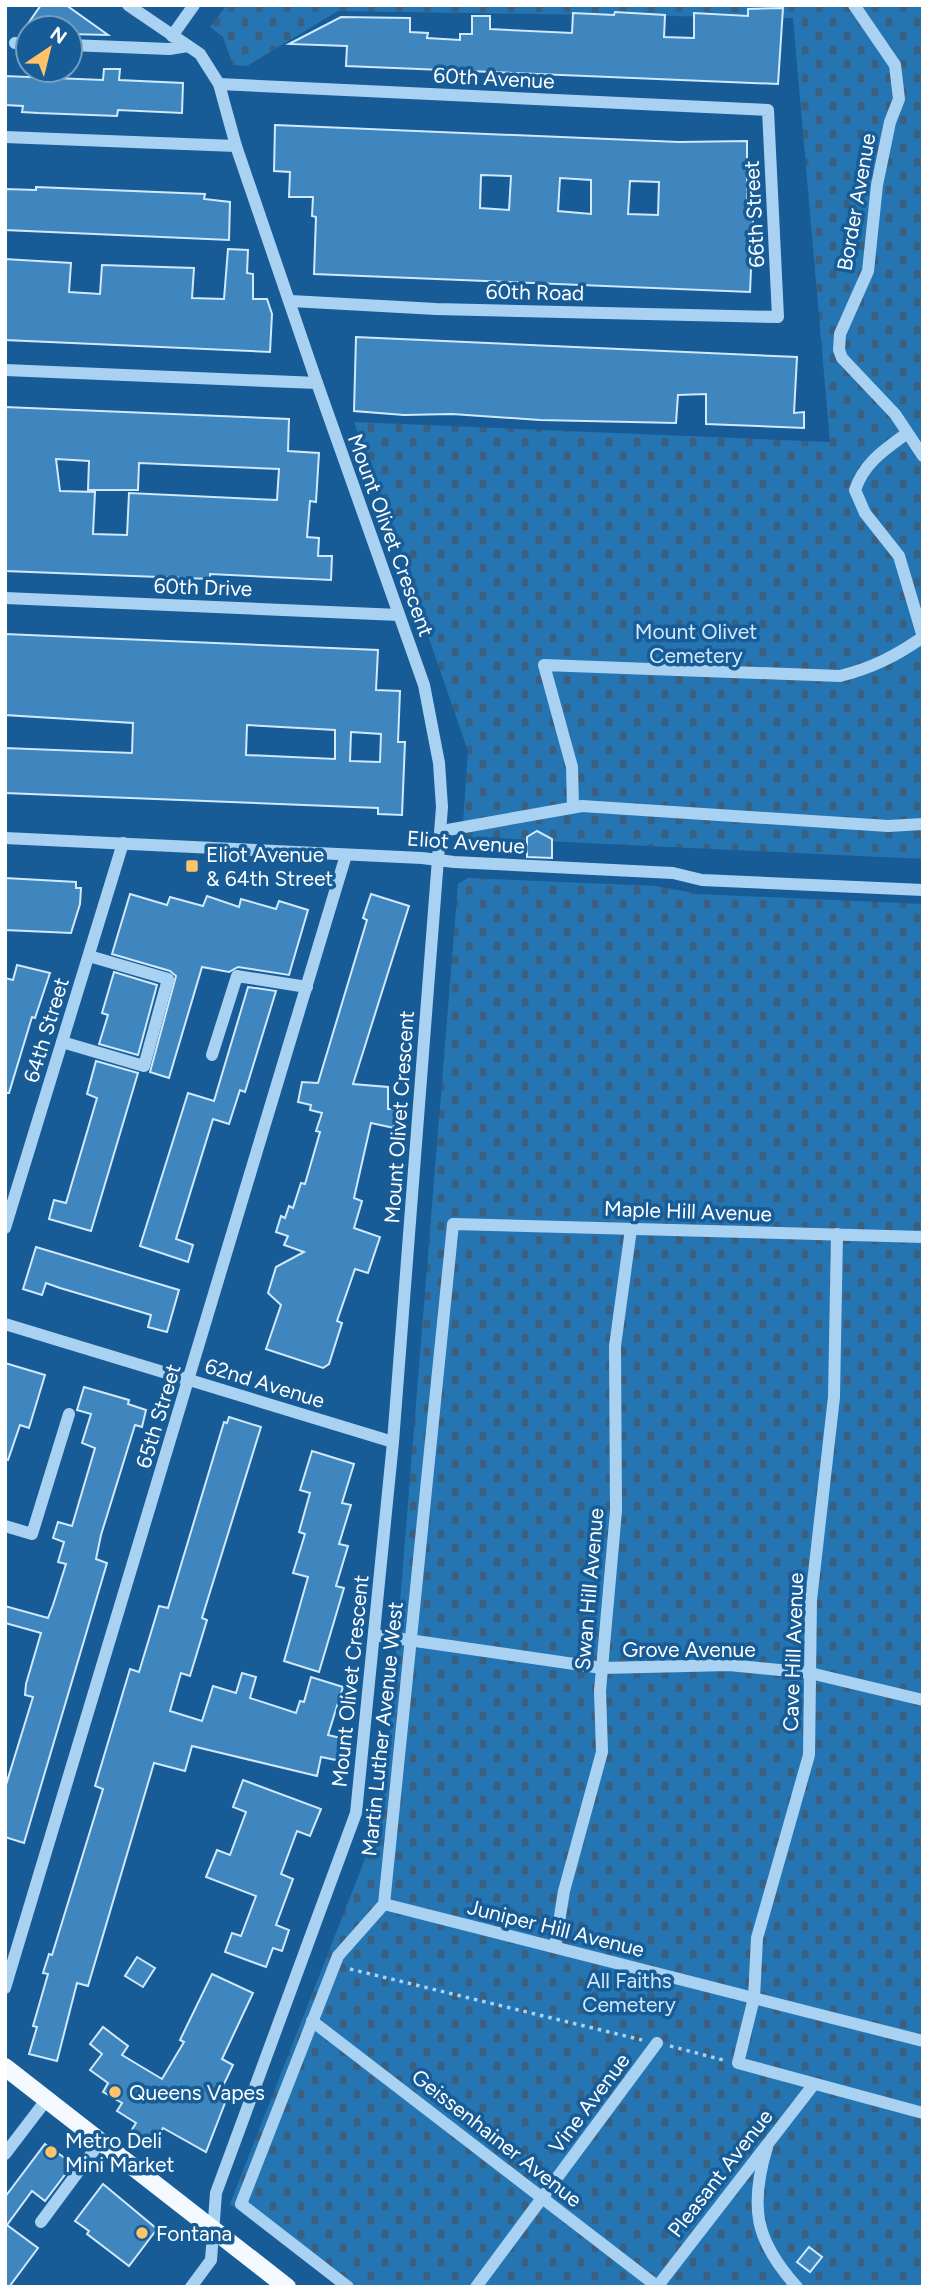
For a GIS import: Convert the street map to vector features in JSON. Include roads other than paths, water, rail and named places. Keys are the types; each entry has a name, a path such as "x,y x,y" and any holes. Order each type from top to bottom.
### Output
{"main road":[{"path":"5,2067 287,2287"}],"street":[{"name":"Mount Olivet Crescent","path":"128,5 200,54 219,84 236,146 424,685 435,731 442,831 393,1442 356,1813 216,2193 211,2260 191,2287"},
{"path":"172,36 194,5"},
{"name":"Border Avenue","path":"854,5 895,65 899,99 890,122 877,185 868,271 840,334 839,350 842,358 895,414 906,434"},
{"path":"84,45 169,48 188,46"},
{"name":"60th Avenue","path":"219,84 768,110"},
{"name":"66th Street","path":"768,110 778,317"},
{"path":"5,137 236,146"},
{"name":"60th Road","path":"291,301 436,309 778,317"},
{"path":"5,370 317,383"},
{"path":"573,807 572,767 544,665 840,676 869,668 898,655 923,636 899,556 865,513 855,490 860,475 875,456 906,434 923,456"},
{"name":"60th Drive","path":"5,598 399,615"},
{"path":"442,831 573,807 888,826 923,824"},
{"name":"Eliot Avenue","path":"5,838 438,859 673,873 702,880 923,890"},
{"name":"64th Street","path":"5,1228 123,843"},
{"name":"65th Street","path":"5,1988 346,855"},
{"path":"62,1042 144,1066 168,979 89,956"},
{"path":"212,1055 237,976 307,988"},
{"name":"Maple Hill Avenue","path":"453,1224 923,1237"},
{"name":"Martin Luther Avenue West","path":"384,1904 453,1224"},
{"name":"Swan Hill Avenue","path":"555,1947 564,1891 602,1752 602,1668 616,1511 615,1346 631,1229"},
{"name":"Cave Hill Avenue","path":"814,2084 738,2063 754,1998 757,1938 809,1755 811,1600 834,1397 837,1234"},
{"name":"62nd Avenue","path":"5,1324 393,1442"},
{"path":"5,1526 32,1534 69,1414"},
{"name":"Grove Avenue","path":"374,1635 602,1668 729,1665 810,1673 923,1700"},
{"path":"348,2287 241,2204 338,1956 384,1904"},
{"name":"Juniper Hill Avenue","path":"384,1904 923,2041"},
{"name":"Geissenhainer Avenue","path":"312,2021 657,2286"},
{"name":"Vine Avenue","path":"476,2287 657,2043"},
{"path":"814,2084 923,2113"},
{"name":"Pleasant Avenue","path":"657,2286 814,2084"},
{"path":"5,2154 47,2099"},
{"path":"769,2140 757,2189 756,2217 766,2245 797,2287"},
{"path":"41,2222 101,2141"}],"place":[{"name":"Eliot Avenue & 64th Street","path":"192,866"},
{"name":"Queens Vapes","path":"115,2092"},
{"name":"Metro Deli Mini Market","path":"51,2152"},
{"name":"Fontana","path":"142,2233"}],"park label":[{"name":"Mount Olivet Cemetery","path":"696,643"},
{"name":"All Faiths Cemetery","path":"629,1992"}]}
